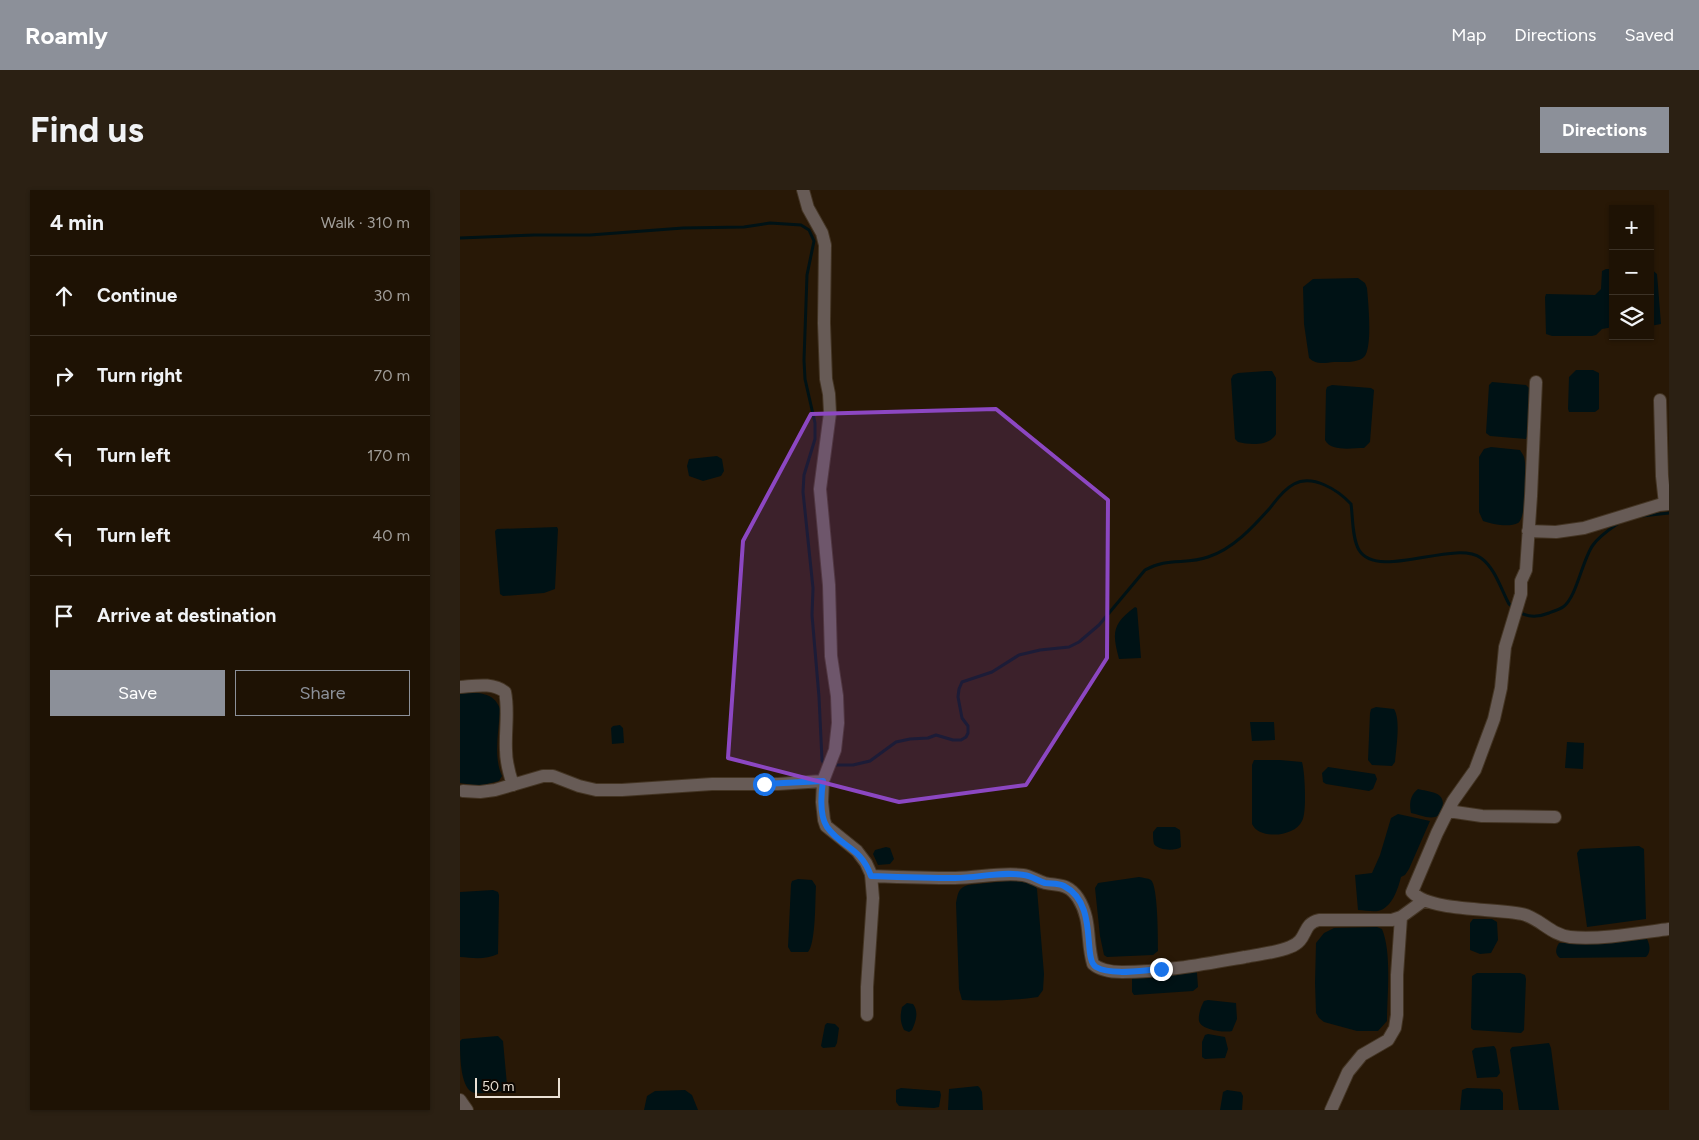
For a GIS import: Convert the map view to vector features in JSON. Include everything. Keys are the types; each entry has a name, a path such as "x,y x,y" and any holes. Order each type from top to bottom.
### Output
{"street":[{"path":"803,190 808,208 822,233 825,244 824,322 826,379 830,414 820,489 829,585 831,656 837,696 837,738 827,772 822,813 826,826 857,851 866,863 871,876 873,898 867,1015"},
{"path":"1536,382 1526,570 1521,581 1521,594 1506,647 1501,688 1494,720 1475,770 1437,833 1412,892 1423,901 1462,908 1523,914 1535,918 1550,930 1562,936 1602,936 1669,930"},
{"path":"1528,530 1556,532 1584,528 1658,505 1667,504 1662,476 1660,400"},
{"path":"460,687 486,685 500,688 504,692 507,713 506,759 507,769 513,785"},
{"path":"463,791 480,792 543,776 553,776 596,790 622,790 712,784 770,784 827,772"},
{"path":"1448,812 1482,816 1548,818 1556,816"},
{"path":"871,876 955,878 1016,874 1035,878 1044,883 1059,884 1077,896 1084,909 1088,922 1090,956 1093,964 1106,970 1122,972 1182,966 1290,948 1302,939 1308,925 1312,922 1319,920 1386,921 1401,918 1423,901"},
{"path":"1331,1110 1348,1072 1362,1055 1388,1040 1395,1028 1401,918"},
{"path":"460,1100 467,1110"}],"highlighted area":[{"path":"996,409 1108,500 1107,658 1026,785 899,802 728,758 743,541 811,414"}],"shaded area":[{"path":"1609,269 1609,328 1602,329 1592,336 1552,336 1546,334 1546,294 1595,295 1601,289 1602,271"},
{"path":"1654,271 1657,274 1661,324 1654,325"},
{"path":"1358,278 1365,283 1367,288 1369,334 1367,352 1361,359 1350,362 1315,362 1309,358 1304,324 1303,287 1313,279"},
{"path":"1576,370 1593,370 1599,373 1599,409 1595,412 1569,412 1569,377"},
{"path":"1272,371 1276,378 1276,434 1265,443 1248,444 1238,442 1235,439 1231,379 1233,375 1238,373"},
{"path":"1492,382 1526,385 1529,388 1528,434 1526,439 1490,436 1486,433 1489,385"},
{"path":"1332,385 1371,388 1374,390 1370,442 1364,448 1337,448 1328,444 1325,440 1326,390 1327,387"},
{"path":"1491,447 1520,450 1524,457 1525,502 1521,519 1518,523 1500,525 1483,521 1479,512 1479,457 1484,449"},
{"path":"717,456 722,459 724,471 721,476 703,481 689,476 687,466 689,459"},
{"path":"557,527 555,589 544,593 503,596 500,594 495,531 497,529"},
{"path":"1135,607 1137,608 1141,658 1119,659 1115,642 1116,630 1122,619"},
{"path":"460,692 479,693 489,696 494,699 500,709 497,752 502,776 499,781 480,786 460,783"},
{"path":"1376,707 1394,709 1396,714 1398,727 1397,742 1395,762 1392,766 1372,765 1368,760 1370,713 1371,709"},
{"path":"1250,722 1274,722 1275,740 1252,741"},
{"path":"620,725 623,728 624,743 612,744 611,728"},
{"path":"1567,742 1584,743 1583,769 1565,768"},
{"path":"1254,760 1302,762 1305,783 1304,817 1298,826 1292,830 1277,834 1262,833 1252,824 1252,765"},
{"path":"1328,767 1375,774 1377,779 1373,789 1369,791 1326,784 1323,782 1322,773"},
{"path":"1418,789 1440,796 1443,803 1438,816 1429,817 1411,813 1411,800 1413,794"},
{"path":"1398,814 1430,821 1409,869 1401,877 1391,902 1378,911 1358,910 1355,875 1372,873 1380,855 1391,818"},
{"path":"1157,827 1175,827 1180,830 1181,847 1168,850 1156,846 1154,844 1153,832"},
{"path":"1639,846 1644,849 1646,919 1587,927 1577,853 1580,849"},
{"path":"886,847 890,848 894,859 890,864 878,865 873,854 875,850"},
{"path":"1139,877 1150,879 1153,884 1157,913 1158,951 1153,955 1107,957 1104,955 1100,936 1095,888 1098,883"},
{"path":"798,879 812,880 816,886 814,931 811,947 808,952 791,952 788,947 791,884 792,881"},
{"path":"1016,880 1033,882 1037,889 1044,974 1043,990 1038,997 962,1000 959,989 956,903 959,891 968,885"},
{"path":"493,890 498,892 499,895 498,954 484,958 460,957 460,892"},
{"path":"1473,919 1492,919 1497,922 1498,940 1491,953 1480,954 1470,950 1470,923"},
{"path":"1377,927 1382,929 1387,950 1387,1021 1378,1031 1357,1031 1324,1022 1316,1013 1316,943 1324,933 1334,928"},
{"path":"1645,937 1650,948 1646,957 1560,958 1556,953 1559,943"},
{"path":"1196,970 1198,987 1193,991 1134,995 1132,992 1132,978"},
{"path":"1477,973 1520,973 1525,975 1524,1030 1521,1033 1473,1030 1471,1028 1472,976"},
{"path":"1204,1001 1236,1003 1237,1019 1232,1031 1214,1030 1201,1024 1199,1014"},
{"path":"907,1003 913,1004 916,1013 916,1020 912,1030 909,1032 904,1030 901,1019 902,1007"},
{"path":"827,1023 835,1024 839,1028 837,1043 835,1047 823,1048 821,1046"},
{"path":"1205,1035 1225,1037 1228,1049 1225,1058 1205,1059 1202,1057 1202,1042"},
{"path":"498,1036 503,1041 507,1085 503,1091 475,1093 470,1091 466,1086 462,1071 460,1041 462,1039"},
{"path":"1549,1043 1559,1110 1519,1110 1510,1050 1512,1047"},
{"path":"1494,1046 1500,1073 1497,1077 1477,1078 1472,1051 1475,1048"},
{"path":"978,1086 982,1092 983,1110 948,1110 949,1089"},
{"path":"901,1088 940,1091 939,1107 899,1106 896,1102 896,1090"},
{"path":"1467,1088 1500,1089 1503,1093 1503,1110 1460,1110 1462,1090"},
{"path":"685,1090 692,1095 698,1110 644,1110 647,1096 655,1091"},
{"path":"1227,1090 1241,1092 1243,1096 1242,1110 1220,1110 1223,1092"}],"waterway":[{"path":"460,238 590,235 683,228 744,227 770,223 801,225 809,230 814,241 807,275 804,360 805,379 815,423 815,439 804,475 803,492 813,588 812,615 822,760 826,764"},
{"path":"833,765 853,765 870,761 896,742 910,739 928,738 936,735 953,740 961,740 966,737 968,726 962,718 958,697 962,682 992,672 1019,655 1040,650 1069,647 1079,642 1099,625 1145,570 1169,562 1192,561 1208,557 1226,549 1250,530 1280,495 1301,481 1317,482 1325,485 1351,504 1357,545 1359,550 1369,558 1382,562 1453,553 1469,553 1486,562 1509,604 1513,607"},
{"path":"1642,516 1669,513"},
{"path":"1519,612 1530,616 1538,616 1563,607 1576,587 1593,545 1602,535 1620,522"}],"route":[{"path":"764,784 823,781 822,813 826,826 857,851 866,863 871,876 955,878 1016,874 1026,875 1044,883 1059,884 1077,896 1084,909 1088,922 1090,956 1096,967 1122,972 1161,969"}]}
